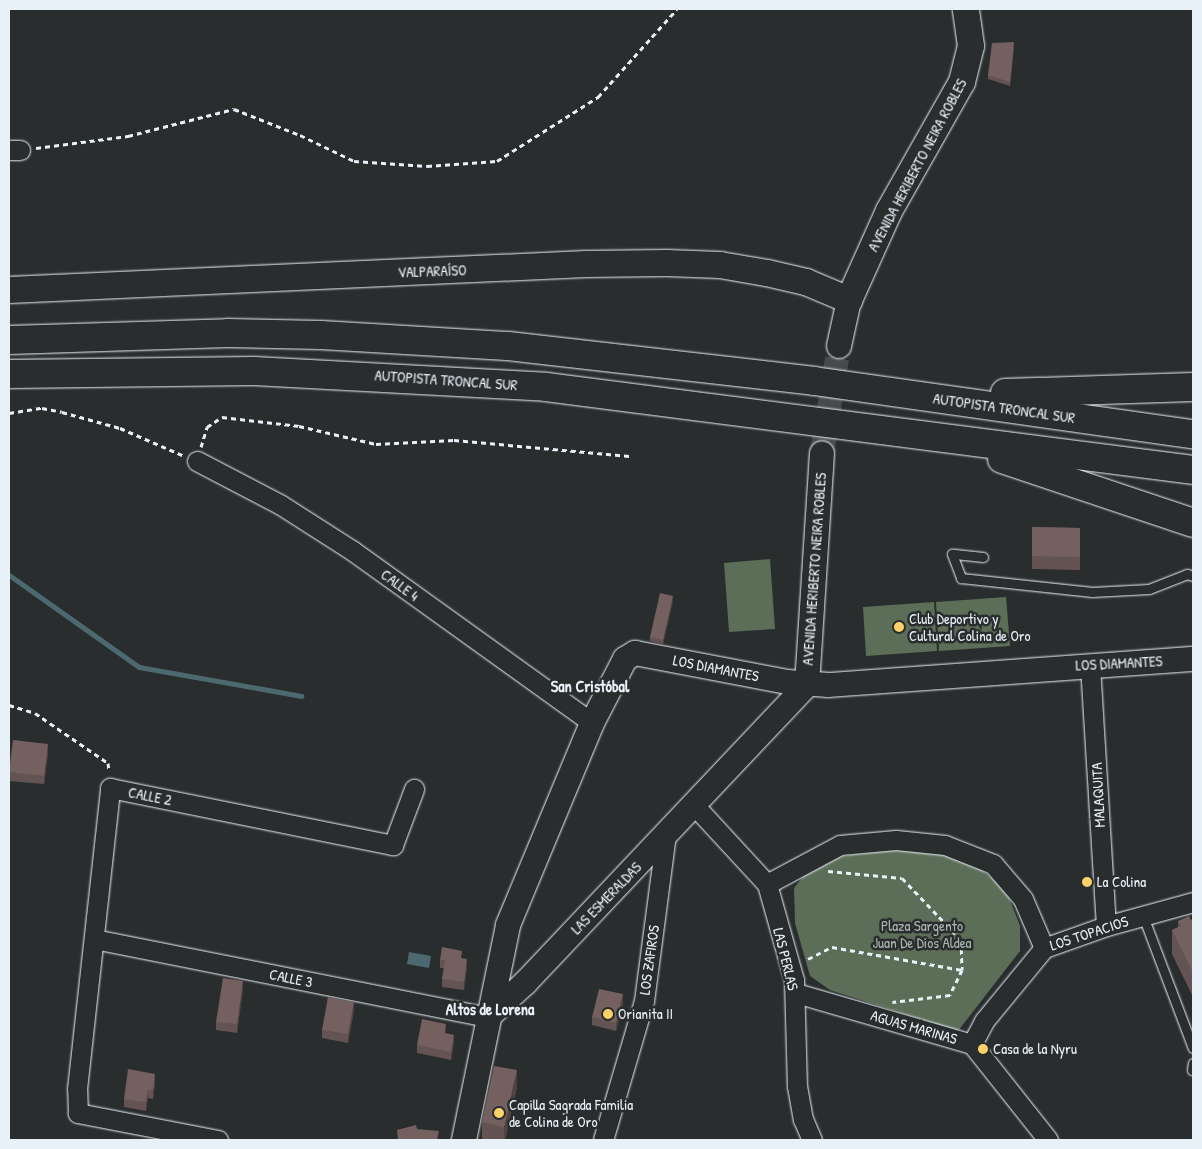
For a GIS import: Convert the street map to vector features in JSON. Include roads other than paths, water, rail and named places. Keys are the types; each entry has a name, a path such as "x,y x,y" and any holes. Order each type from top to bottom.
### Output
{"highway":[{"name":"AUTOPISTA TRONCAL SUR","path":"9,340 228,334 405,338 600,355 814,381 1193,434"},
{"name":"AUTOPISTA TRONCAL SUR","path":"9,374 254,371 449,379 575,390 882,428 1193,470"},
{"name":"AUTOPISTA TRONCAL SUR","path":"814,381 1016,393 1193,387"},
{"name":"AUTOPISTA TRONCAL SUR","path":"882,428 1032,466 1193,523"}],"main road":[{"name":"AVENIDA HERIBERTO NEIRA ROBLES","path":"849,300 889,211 962,82 971,46 966,9"},
{"name":"VALPARAÍSO","path":"9,290 667,263 720,265 767,273 806,282 849,300"}],"street":[{"name":"AVENIDA HERIBERTO NEIRA ROBLES","path":"839,346 849,300"},
{"name":"AVENIDA HERIBERTO NEIRA ROBLES","path":"806,685 822,453"},
{"name":"CALLE 4","path":"197,461 273,500 353,551 592,724"},
{"name":"LOS DIAMANTES","path":"488,1017 508,925 592,724 625,659 635,653 806,685 1193,659"},
{"name":"MALAQUITA","path":"1090,665 1106,926"},
{"name":"LAS ESMERALDAS","path":"488,1017 508,1001 806,685"},
{"name":"CALLE 2","path":"218,1140 78,1113 77,1088 110,788 393,845 414,789"},
{"name":"LAS PERLAS","path":"694,805 767,884 795,987 797,1086 803,1119 812,1140"},
{"name":"LOS ZAFIROS","path":"603,1140 644,1000 666,835"},
{"path":"767,884 800,864 840,845 896,840 945,845 971,853 993,864 1023,899 1044,948"},
{"name":"LOS TOPACIOS","path":"972,1044 984,1021 1044,948 1106,926 1193,902"},
{"name":"CALLE 3","path":"94,939 488,1017"},
{"name":"AGUAS MARINAS","path":"795,987 972,1044 1048,1140"},
{"path":"464,1140 488,1017"}],"lane":[{"path":"982,557 952,554 961,578 1092,592 1149,589 1187,574 1193,576"},
{"path":"1143,916 1193,1048"}],"water":[{"path":"409,952 431,956 429,968 407,964"}],"waterway":[{"path":"9,575 139,667 301,696"}],"tunnel":[{"path":"822,453 839,346"}],"place":[{"name":"Club Deportivo y Cultural Colina de Oro","path":"899,627"},
{"name":"La Colina","path":"1087,882"},
{"name":"Orianita II","path":"608,1014"},
{"name":"Casa de la Nyru","path":"983,1049"},
{"name":"Capilla Sagrada Familia de Colina de Oro","path":"499,1113"}],"district":[{"name":"San Cristóbal","path":"590,686"},
{"name":"Altos de Lorena","path":"490,1009"}],"park label":[{"name":"Plaza Sargento Juan De Dios Aldea","path":"922,934"}]}
